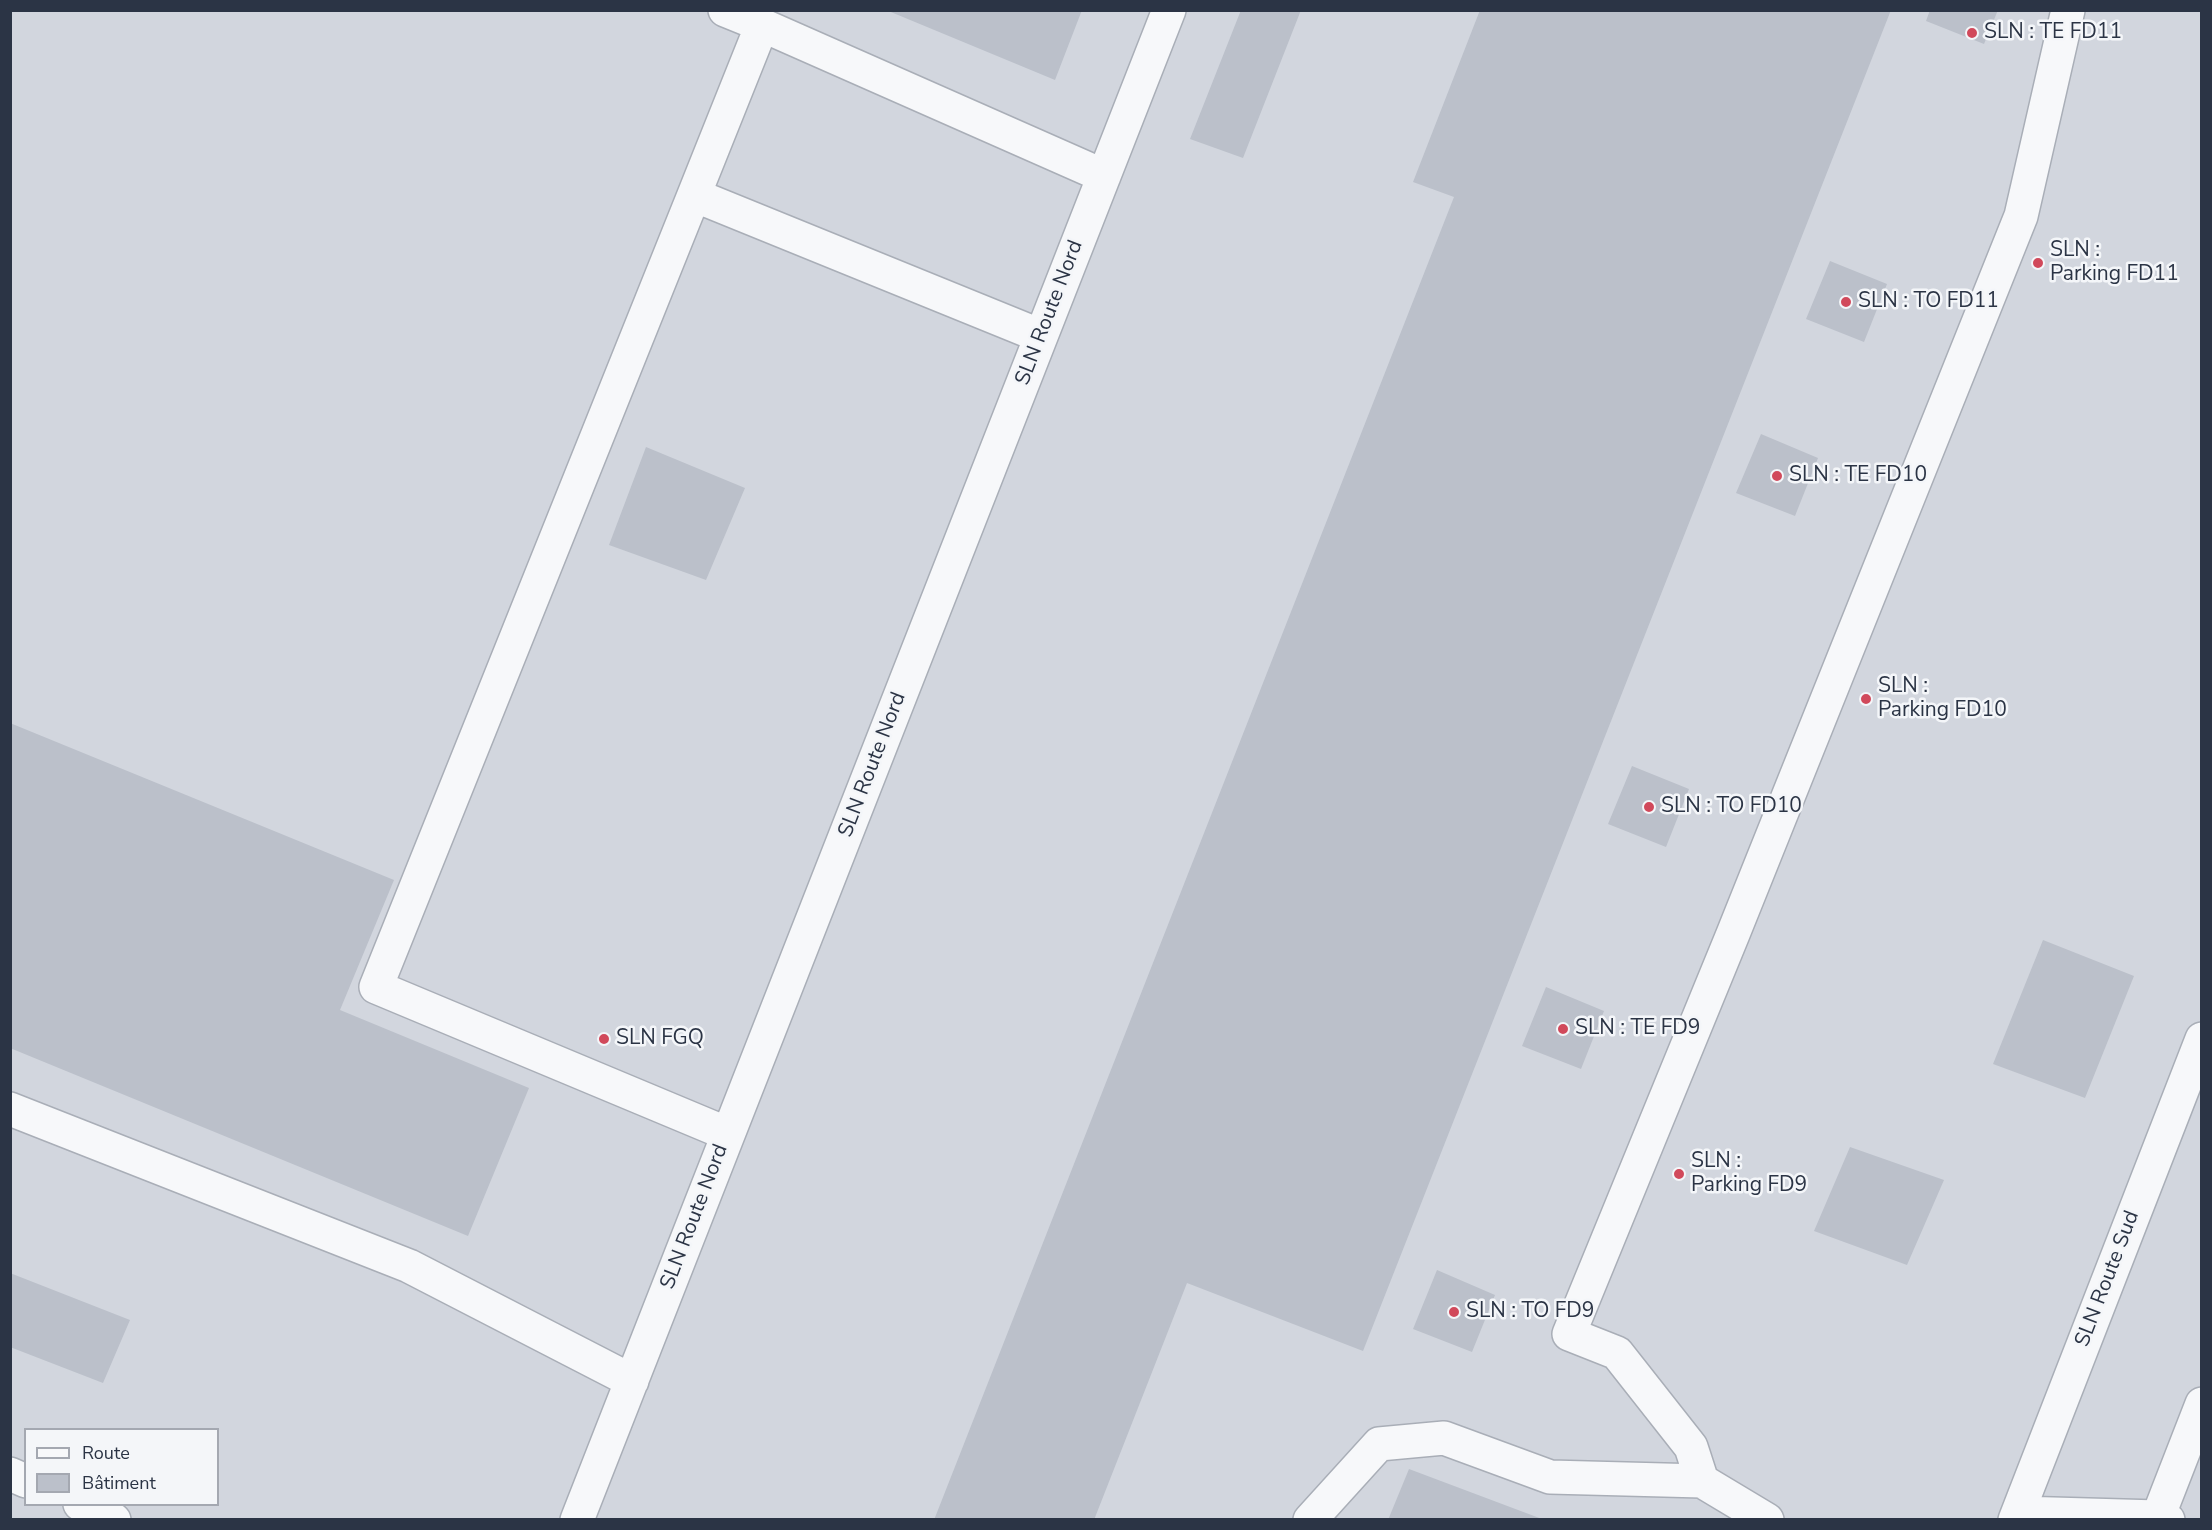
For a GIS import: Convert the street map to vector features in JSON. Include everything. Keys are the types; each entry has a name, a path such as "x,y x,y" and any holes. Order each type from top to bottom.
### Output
{"lane":[{"path":"725,10 1104,176"},
{"name":"SLN Route Nord","path":"577,1520 1169,10"},
{"path":"1702,1481 1691,1447 1617,1353 1569,1334 1733,934 2021,216 2068,10"},
{"path":"728,1134 376,987 762,25"},
{"path":"694,195 1041,336"},
{"name":"SLN Route Sud","path":"2017,1516 2202,1039"},
{"path":"10,1109 409,1266 632,1381"},
{"path":"2017,1516 2163,1518 2202,1404"},
{"path":"1310,1520 1379,1444 1444,1438 1550,1477 1702,1481 1767,1520"},
{"path":"10,1474 24,1480"},
{"path":"84,1506 114,1520"}],"shaded area":[{"path":"10,11 2201,11 2201,1519 11,1519"}],"building":[{"path":"886,10 1082,10 1055,80"},
{"path":"1241,10 1301,10 1243,158 1190,139"},
{"path":"1480,10 1891,10 1363,1351 1187,1283 1094,1520 934,1520 1454,197 1413,182"},
{"name":"SLN : TE FD11","path":"1930,10 1998,10 1984,44 1926,21"},
{"name":"SLN : TO FD11","path":"1830,261 1887,284 1864,342 1806,319"},
{"name":"SLN : TE FD10","path":"1761,434 1818,458 1795,516 1736,493"},
{"path":"646,447 745,488 706,580 609,545"},
{"path":"10,723 394,880 340,1010 529,1088 468,1236 10,1048"},
{"name":"SLN : TO FD10","path":"1632,766 1689,789 1666,847 1608,824"},
{"path":"2043,940 2134,976 2085,1098 1993,1064"},
{"name":"SLN : TE FD9","path":"1546,987 1604,1011 1581,1069 1522,1046"},
{"path":"1850,1147 1944,1180 1907,1265 1814,1231"},
{"name":"SLN : TO FD9","path":"1437,1270 1495,1295 1472,1352 1413,1329"},
{"path":"10,1273 130,1320 103,1383 10,1347"},
{"path":"1409,1469 1542,1519 1542,1520 1388,1520"}],"place":[{"name":"SLN : TE FD11","path":"1972,33"},
{"name":"SLN : Parking FD11","path":"2038,263"},
{"name":"SLN : TO FD11","path":"1846,302"},
{"name":"SLN : TE FD10","path":"1777,476"},
{"name":"SLN : Parking FD10","path":"1866,699"},
{"name":"SLN : TO FD10","path":"1649,807"},
{"name":"SLN : TE FD9","path":"1563,1029"},
{"name":"SLN FGQ","path":"604,1039"},
{"name":"SLN : Parking FD9","path":"1679,1174"},
{"name":"SLN : TO FD9","path":"1454,1312"}]}
